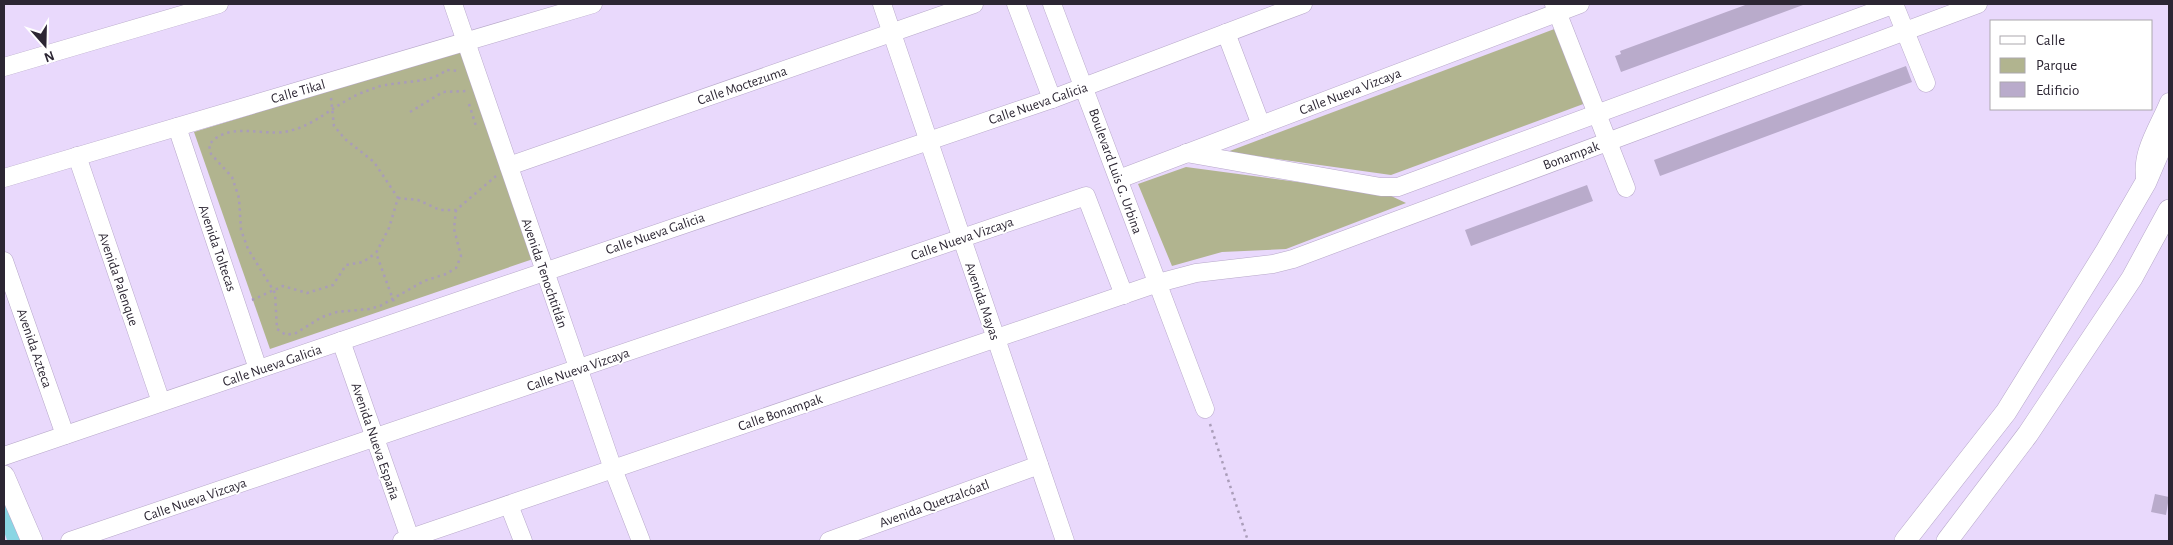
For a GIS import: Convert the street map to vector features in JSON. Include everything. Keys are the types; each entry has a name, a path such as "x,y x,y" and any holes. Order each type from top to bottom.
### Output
{"street":[{"path":"4,67 219,4"},
{"name":"Avenida Tenochtitlán","path":"453,4 613,469 641,541"},
{"name":"Calle Tikal","path":"4,178 593,4"},
{"name":"Avenida Mayas","path":"882,4 1065,541"},
{"name":"Calle Moctezuma","path":"509,166 974,4"},
{"path":"1016,4 1052,99"},
{"name":"Boulevard Luis G. Urbina","path":"1052,4 1205,408"},
{"name":"Calle Nueva Galicia","path":"4,456 1052,99 1303,4"},
{"name":"Calle Nueva Vizcaya","path":"1119,179 1556,8 1580,4"},
{"path":"1895,4 1926,83"},
{"name":"Bonampak","path":"1186,153 1380,187 1398,187 1895,4"},
{"name":"Bonampak","path":"1158,283 1196,272 1273,264 1293,259 1978,4"},
{"path":"1556,8 1606,142 1626,188"},
{"path":"1226,33 1261,125"},
{"path":"2146,182 2143,171 2144,160 2169,102"},
{"name":"Avenida Toltecas","path":"177,127 258,369"},
{"path":"1906,541 2006,412 2146,182 2169,128"},
{"name":"Avenida Palenque","path":"77,156 161,402"},
{"name":"Calle Nueva Vizcaya","path":"70,541 1086,196 1124,295"},
{"path":"1946,541 2034,426 2132,278 2169,210"},
{"name":"Avenida Azteca","path":"4,261 65,435"},
{"name":"Calle Bonampak","path":"408,540 1158,283"},
{"name":"Avenida Nueva España","path":"341,341 408,540"},
{"name":"Avenida Quetzalcóatl","path":"829,541 1039,465"},
{"path":"4,476 32,541"},
{"path":"508,505 523,541"}],"path":[{"path":"456,210 454,229 462,256 456,268 369,309 337,312 296,333 286,335 276,329 277,304 273,289 248,249 241,230 239,198 232,177 211,154 209,145 214,138 226,133 243,131 284,132 308,125 348,99 380,86 429,78 442,74 446,70 458,70 462,74"},
{"path":"327,82 333,110 334,126 345,139 374,162 398,198"},
{"path":"467,85 470,113 480,134"},
{"path":"410,112 443,92 467,90 486,98"},
{"path":"398,198 418,200 440,210 456,210 509,166"},
{"path":"238,307 273,289 283,286 307,293 333,285 346,265 363,262 376,253 389,228 398,198"},
{"path":"376,253 401,320"},
{"path":"1205,408 1248,541"}],"green space":[{"path":"1557,28 1586,103 1391,175 1227,152"},
{"path":"465,49 536,258 270,349 194,132"},
{"path":"1186,167 1387,194 1406,203 1286,249 1222,252 1172,266 1138,184"}],"building":[{"path":"1748,4 1803,5 1621,72 1615,56 1621,54 1620,51"},
{"path":"1906,66 1912,82 1660,176 1654,160"},
{"path":"1587,185 1593,201 1471,246 1465,230"},
{"path":"2155,494 2169,497 2166,515 2151,512"}],"waterway":[{"path":"4,509 16,541"}]}
